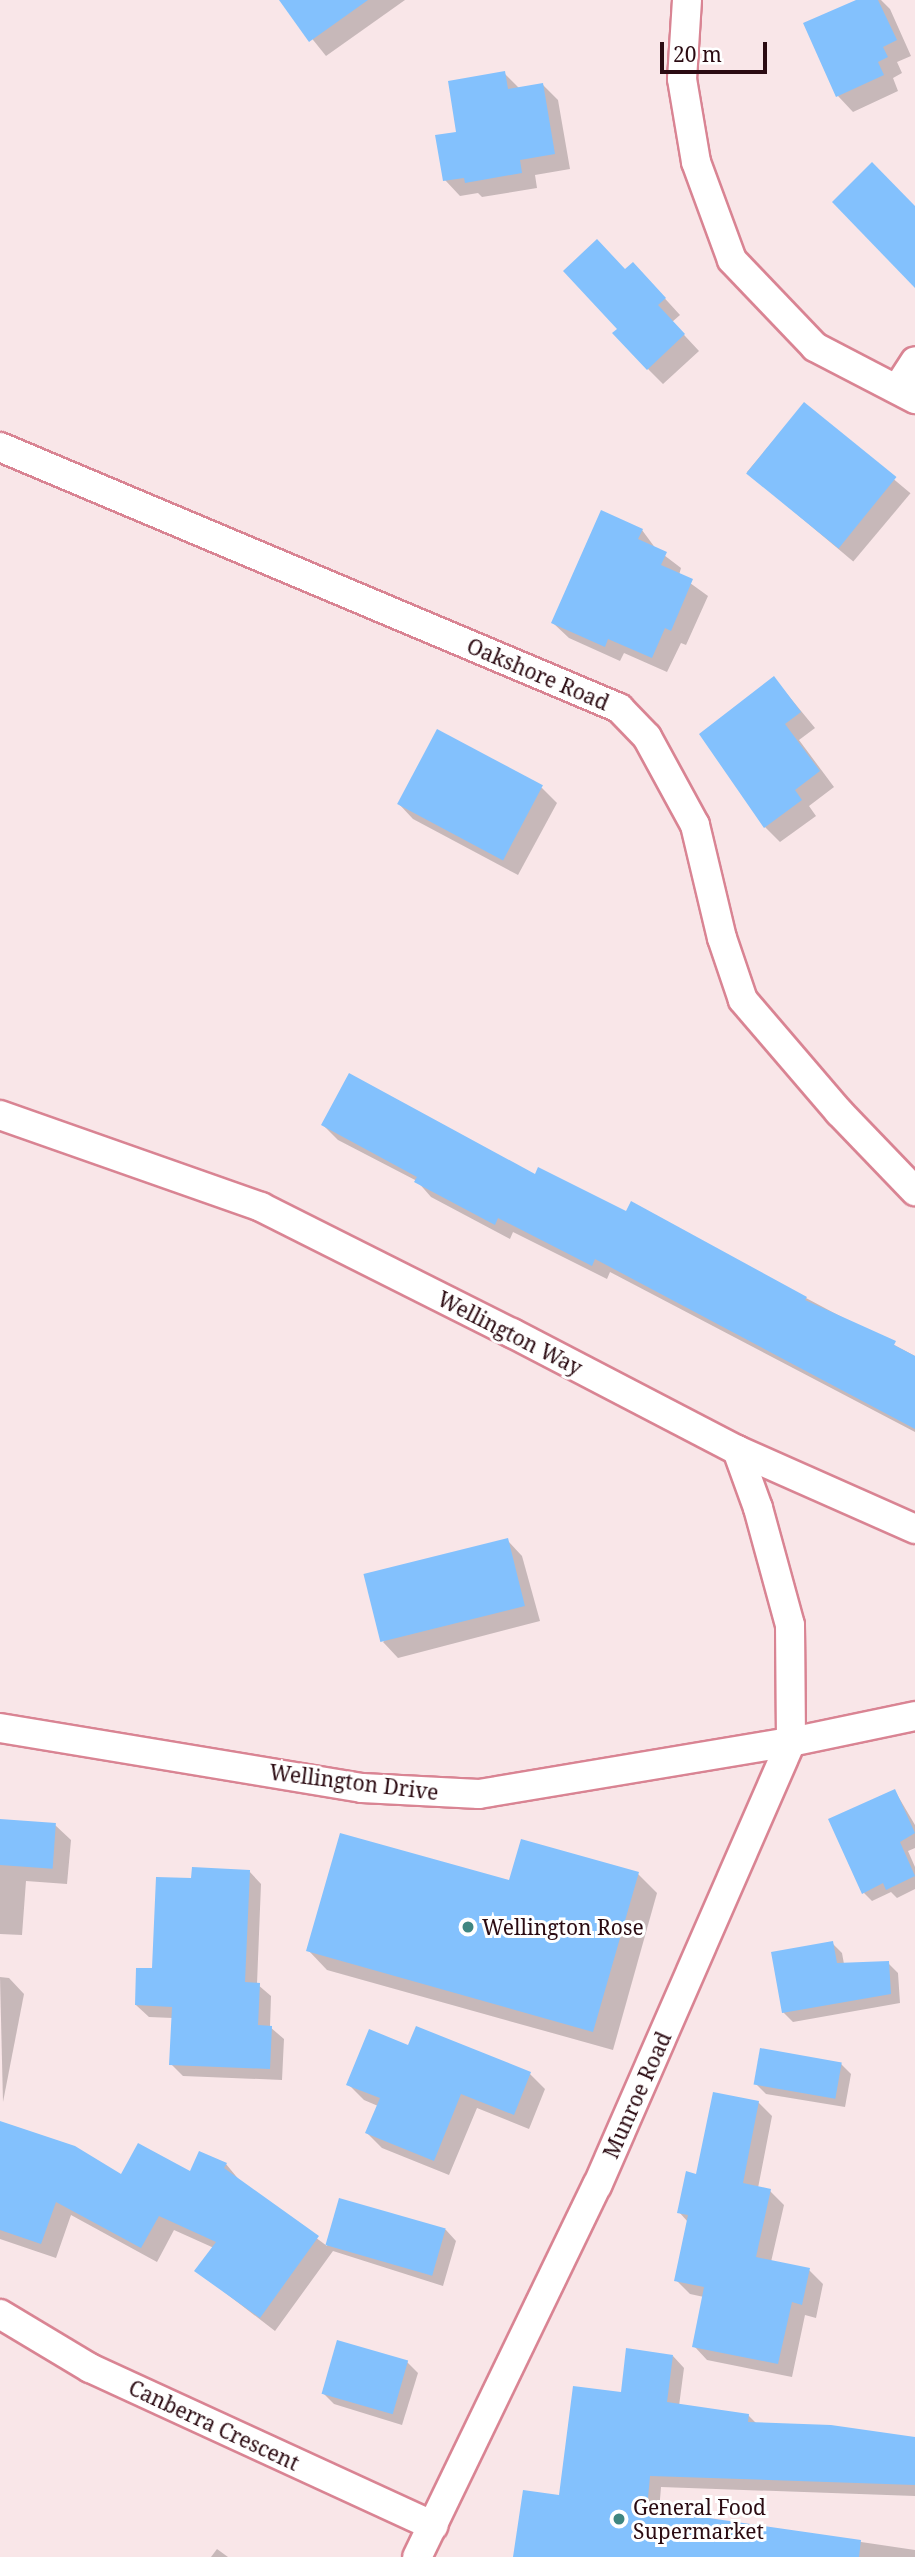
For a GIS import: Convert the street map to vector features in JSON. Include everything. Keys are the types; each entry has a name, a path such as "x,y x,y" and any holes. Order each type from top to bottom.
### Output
{"street":[{"path":"687,0 682,79 696,162 732,260 815,347 906,394 915,361"},
{"name":"Oakshore Road","path":"0,447 619,708 647,737 695,825 722,938 743,1000 839,1112 915,1191"},
{"name":"Wellington Way","path":"0,1115 261,1208 737,1450 915,1530"},
{"path":"737,1450 758,1507 790,1625 790,1742 915,1716"},
{"name":"Wellington Drive","path":"0,1728 418,1794 480,1794 790,1742"},
{"name":"Munroe Road","path":"417,2557 597,2185 790,1742"},
{"name":"Canberra Crescent","path":"0,2314 90,2368 433,2526"}],"building":[{"path":"279,0 368,0 309,42"},
{"path":"856,0 878,0 897,40 883,47 888,57 878,62 884,75 836,97 803,23"},
{"path":"505,71 508,89 543,83 555,154 520,160 522,173 465,183 464,178 443,181 435,135 456,132 448,81"},
{"path":"872,162 915,206 915,288 832,202"},
{"path":"597,239 625,269 633,262 666,298 658,305 685,334 647,370 612,333 617,329 563,271"},
{"path":"804,402 896,477 839,548 746,473"},
{"path":"601,510 643,529 638,539 667,552 661,565 693,579 671,631 665,628 652,658 608,639 605,647 551,623"},
{"path":"774,676 801,712 785,724 820,771 795,790 802,800 764,828 699,734"},
{"path":"437,729 543,785 503,860 397,804"},
{"path":"349,1073 535,1174 538,1167 626,1211 631,1201 807,1297 805,1300 896,1341 894,1345 915,1356 915,1429 595,1259 592,1266 498,1218 495,1225 414,1182 417,1177 321,1125"},
{"path":"508,1538 525,1606 380,1642 363,1574"},
{"path":"895,1789 915,1833 900,1842 915,1876 886,1890 883,1883 862,1894 828,1819"},
{"path":"0,1819 56,1823 53,1869 0,1865"},
{"name":"Wellington Rose","path":"340,1833 509,1880 521,1839 639,1872 593,2032 306,1951"},
{"path":"192,1867 250,1870 245,1982 260,1983 258,2025 272,2026 270,2069 169,2065 172,2007 135,2005 136,1968 152,1968 156,1877 191,1878"},
{"path":"833,1941 837,1963 889,1961 891,1994 782,2013 771,1952"},
{"path":"416,2026 531,2072 514,2115 461,2094 434,2161 365,2133 380,2098 346,2085 369,2029 408,2045"},
{"path":"760,2048 842,2062 835,2099 754,2084"},
{"path":"713,2092 759,2101 743,2183 771,2189 756,2257 810,2268 802,2305 792,2302 778,2364 692,2347 704,2287 674,2281 688,2215 677,2213 686,2171 696,2174"},
{"path":"0,2121 75,2146 121,2174 138,2143 190,2171 199,2151 227,2163 224,2168 319,2236 260,2318 194,2271 216,2242 159,2216 141,2248 56,2202 41,2244 0,2230"},
{"path":"339,2198 446,2229 432,2276 325,2245"},
{"path":"337,2340 408,2360 393,2414 322,2394"},
{"path":"626,2348 673,2355 667,2402 749,2414 748,2422 831,2425 915,2437 915,2485 650,2476 647,2509 861,2540 859,2557 513,2557 523,2490 559,2495 573,2386 621,2392"}],"place":[{"name":"Wellington Rose","path":"468,1927"},
{"name":"General Food Supermarket","path":"619,2519"}]}
